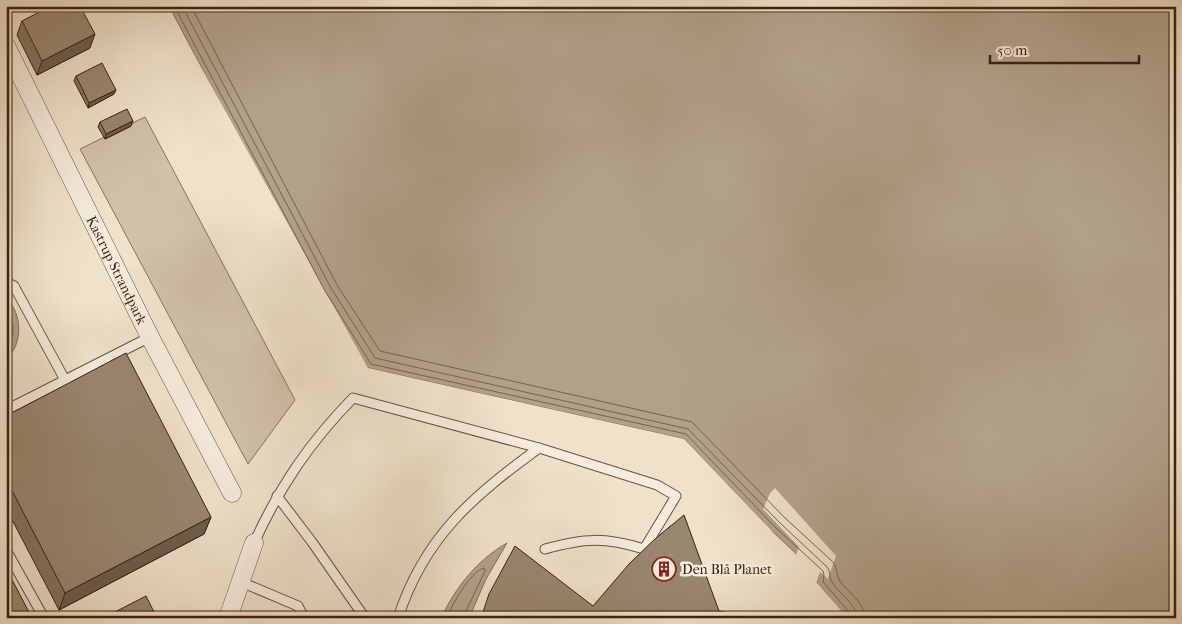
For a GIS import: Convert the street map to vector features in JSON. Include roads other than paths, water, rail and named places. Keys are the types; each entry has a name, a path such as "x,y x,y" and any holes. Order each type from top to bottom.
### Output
{"street":[{"name":"Kastrup Strandpark","path":"6,46 150,337 232,493"},
{"path":"228,618 254,543"}],"lane":[{"path":"6,282 14,286 66,380"},
{"path":"6,410 150,337"},
{"path":"254,543 277,496 304,454 331,421 354,398 539,448 657,485 676,496 644,549 618,541 599,540 571,542 545,549"},
{"path":"398,618 406,594 438,539 463,509 496,479 539,448"},
{"path":"277,496 365,618"},
{"path":"6,550 44,618"},
{"path":"241,582 298,606 304,618"}],"water":[{"path":"169,6 1176,6 1176,618 848,618 817,583 819,575 772,531 684,439 368,368 321,294"},
{"path":"6,298 16,312 19,329 16,346 6,360"},
{"path":"507,543 486,579 469,618 441,618 460,585 476,566"}],"place":[{"name":"Den Blå Planet","path":"664,569"}]}
